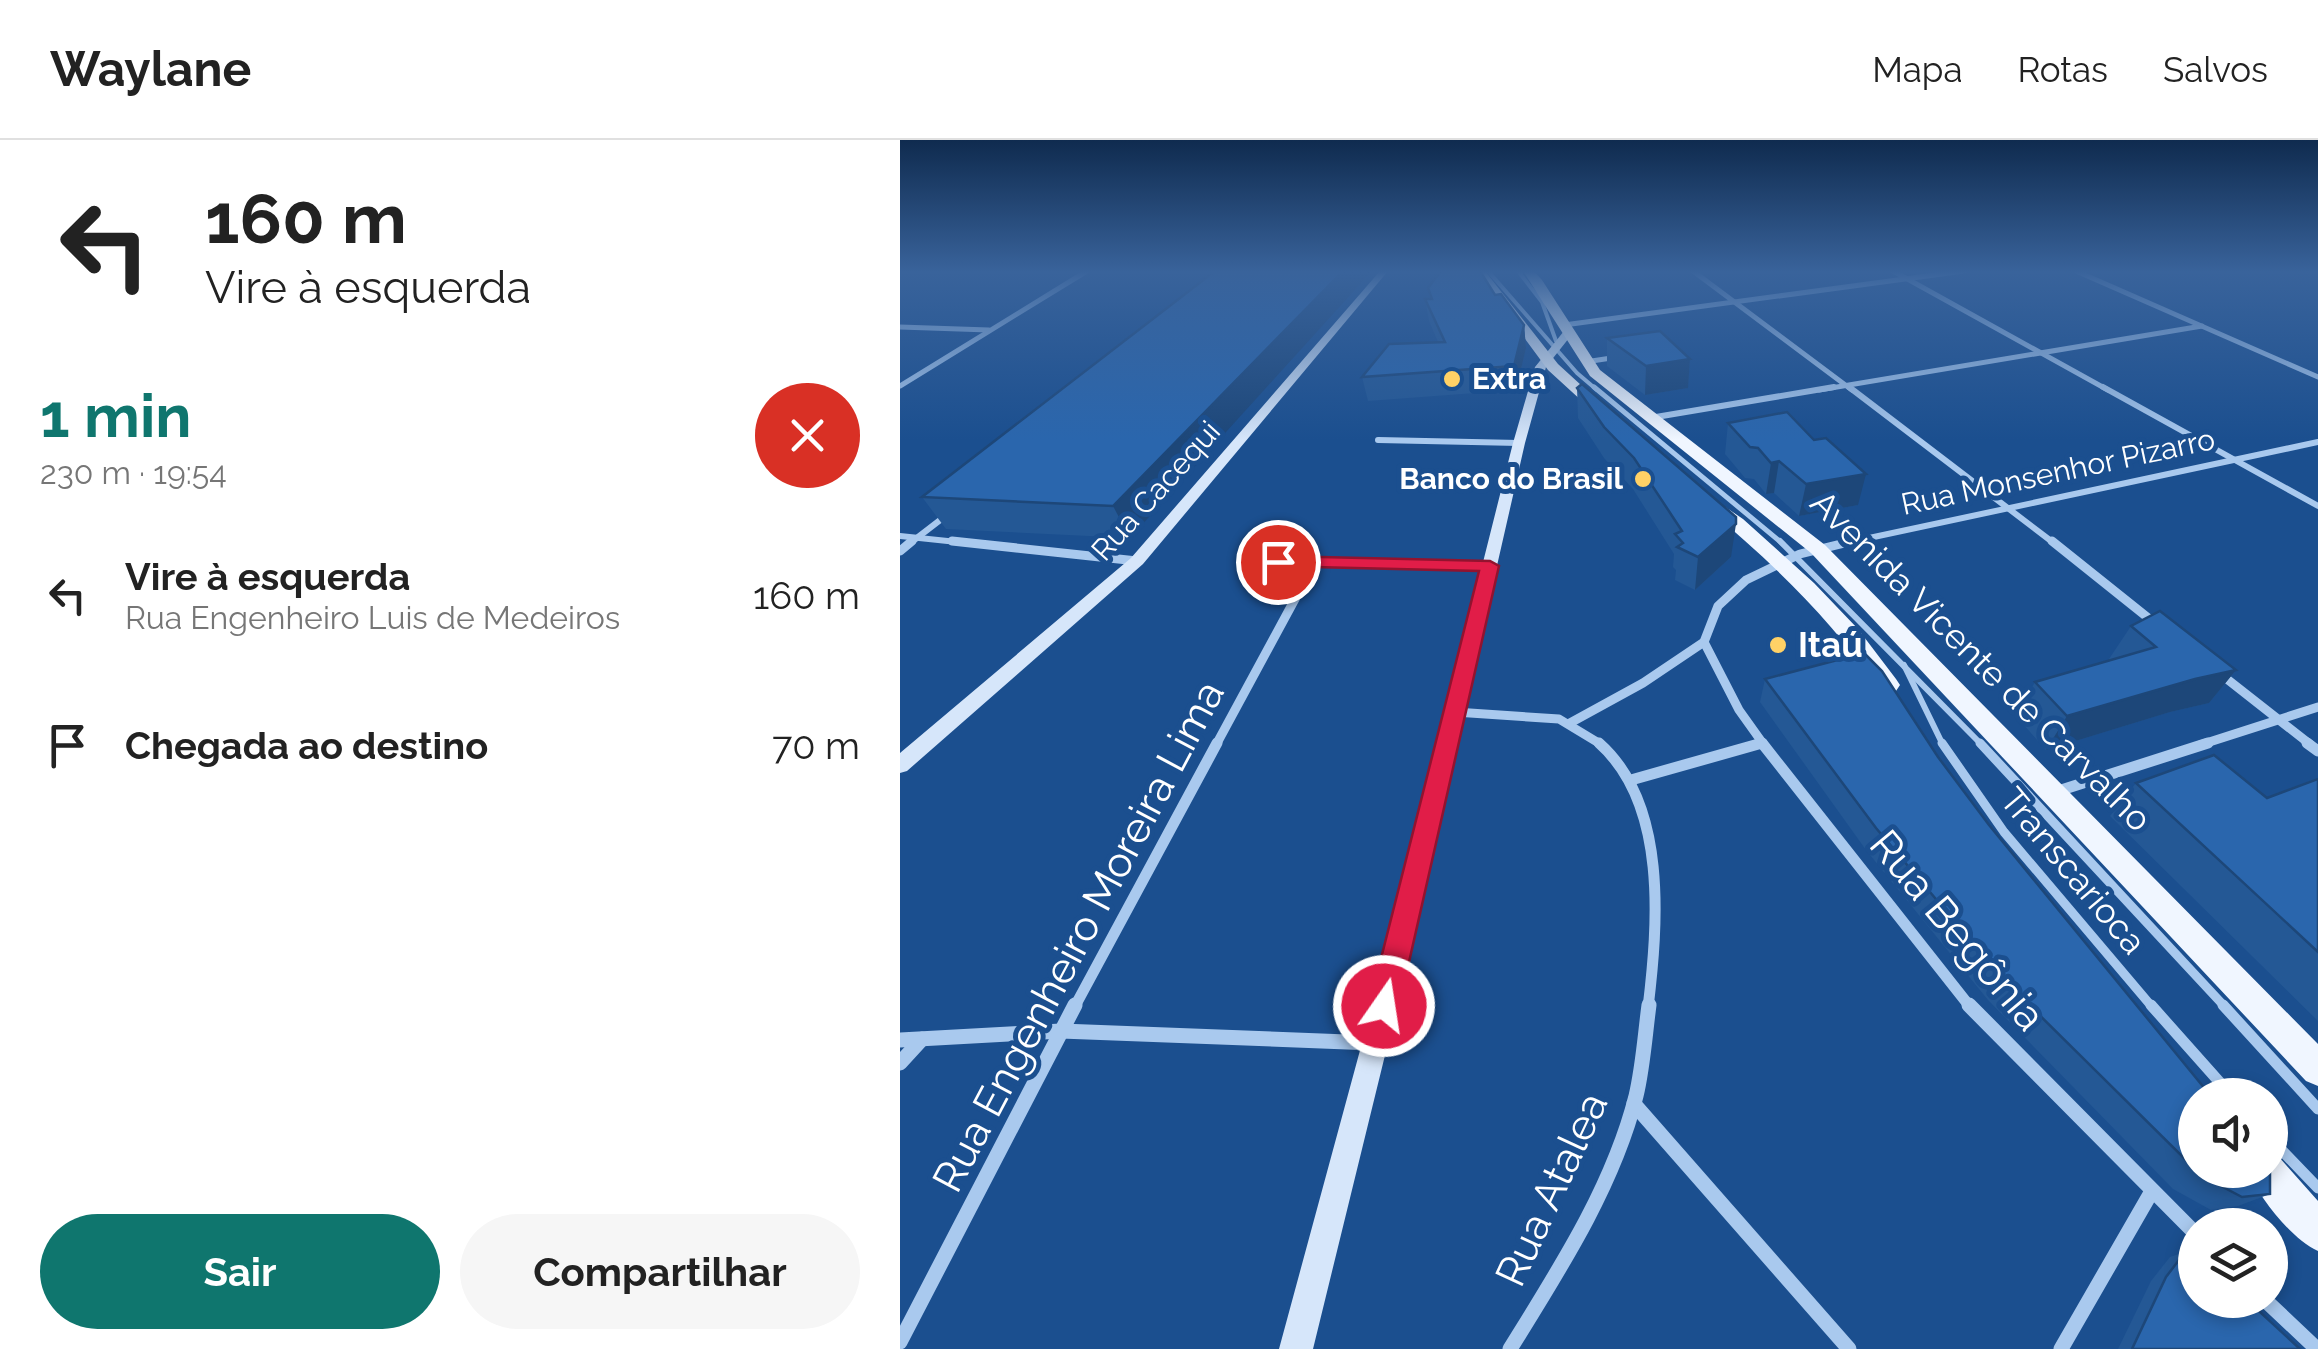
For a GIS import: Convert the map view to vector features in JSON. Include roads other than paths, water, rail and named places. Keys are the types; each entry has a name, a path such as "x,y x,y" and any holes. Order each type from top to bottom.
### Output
{"main road":[{"name":"Rua Cacequi","path":"900,765 1137,561 1335,327"},
{"path":"1545,327 1559,340"},
{"path":"1296,1349 1375,1043 1519,442 1559,340 1556,327"},
{"name":"Avenida Vicente de Carvalho","path":"1559,340 1650,418 2056,792 2318,1069"},
{"name":"Avenida Vicente de Carvalho","path":"1559,340 1572,386 1798,555 1972,813 2190,1078"},
{"path":"2281,1188 2318,1231"}],"street":[{"path":"932,327 990,330"},
{"path":"900,386 994,327"},
{"path":"1559,340 1617,327"},
{"path":"1767,327 2174,637"},
{"path":"1998,327 2318,506"},
{"path":"1650,418 2193,327"},
{"path":"2205,327 2318,377"},
{"path":"1585,362 1620,357"},
{"path":"1378,440 1519,442"},
{"name":"Rua Monsenhor Pizarro","path":"1704,642 1710,616 1725,598 1755,574 1798,555 2318,442"},
{"path":"900,550 950,512"},
{"path":"900,536 1137,561"},
{"path":"1278,562 1490,566"},
{"name":"Rua Engenheiro Moreira Lima","path":"900,1342 1061,1031 1315,562"},
{"path":"1454,712 1570,723 1643,683 1704,642"},
{"name":"Rua Begônia","path":"1704,642 1739,710 1762,743 1950,984 2178,1216"},
{"path":"2204,661 2318,752"},
{"path":"2056,792 2318,706"},
{"name":"Rua Atalea","path":"1510,1349 1578,1230 1634,1104 1653,981 1655,936 1649,868 1630,780 1616,758 1570,723"},
{"path":"1630,780 1762,743"},
{"path":"900,1040 1061,1031 1375,1043"},
{"path":"900,1063 922,1039"},
{"path":"1634,1104 1849,1349"},
{"path":"2062,1349 2152,1191"},
{"path":"2284,1318 2316,1349"}],"lane":[{"path":"1546,327 1559,340"},
{"path":"1553,327 1559,340"},
{"name":"Transcarioca","path":"1798,555 2057,822 2318,1110"},
{"name":"Transcarioca","path":"1902,661 1938,738 1971,790 2108,958 2217,1078"},
{"path":"2288,1157 2318,1188"}],"place":[{"name":"Extra","path":"1452,379"},
{"name":"Banco do Brasil","path":"1643,479"},
{"name":"Itaú","path":"1778,645"}]}
